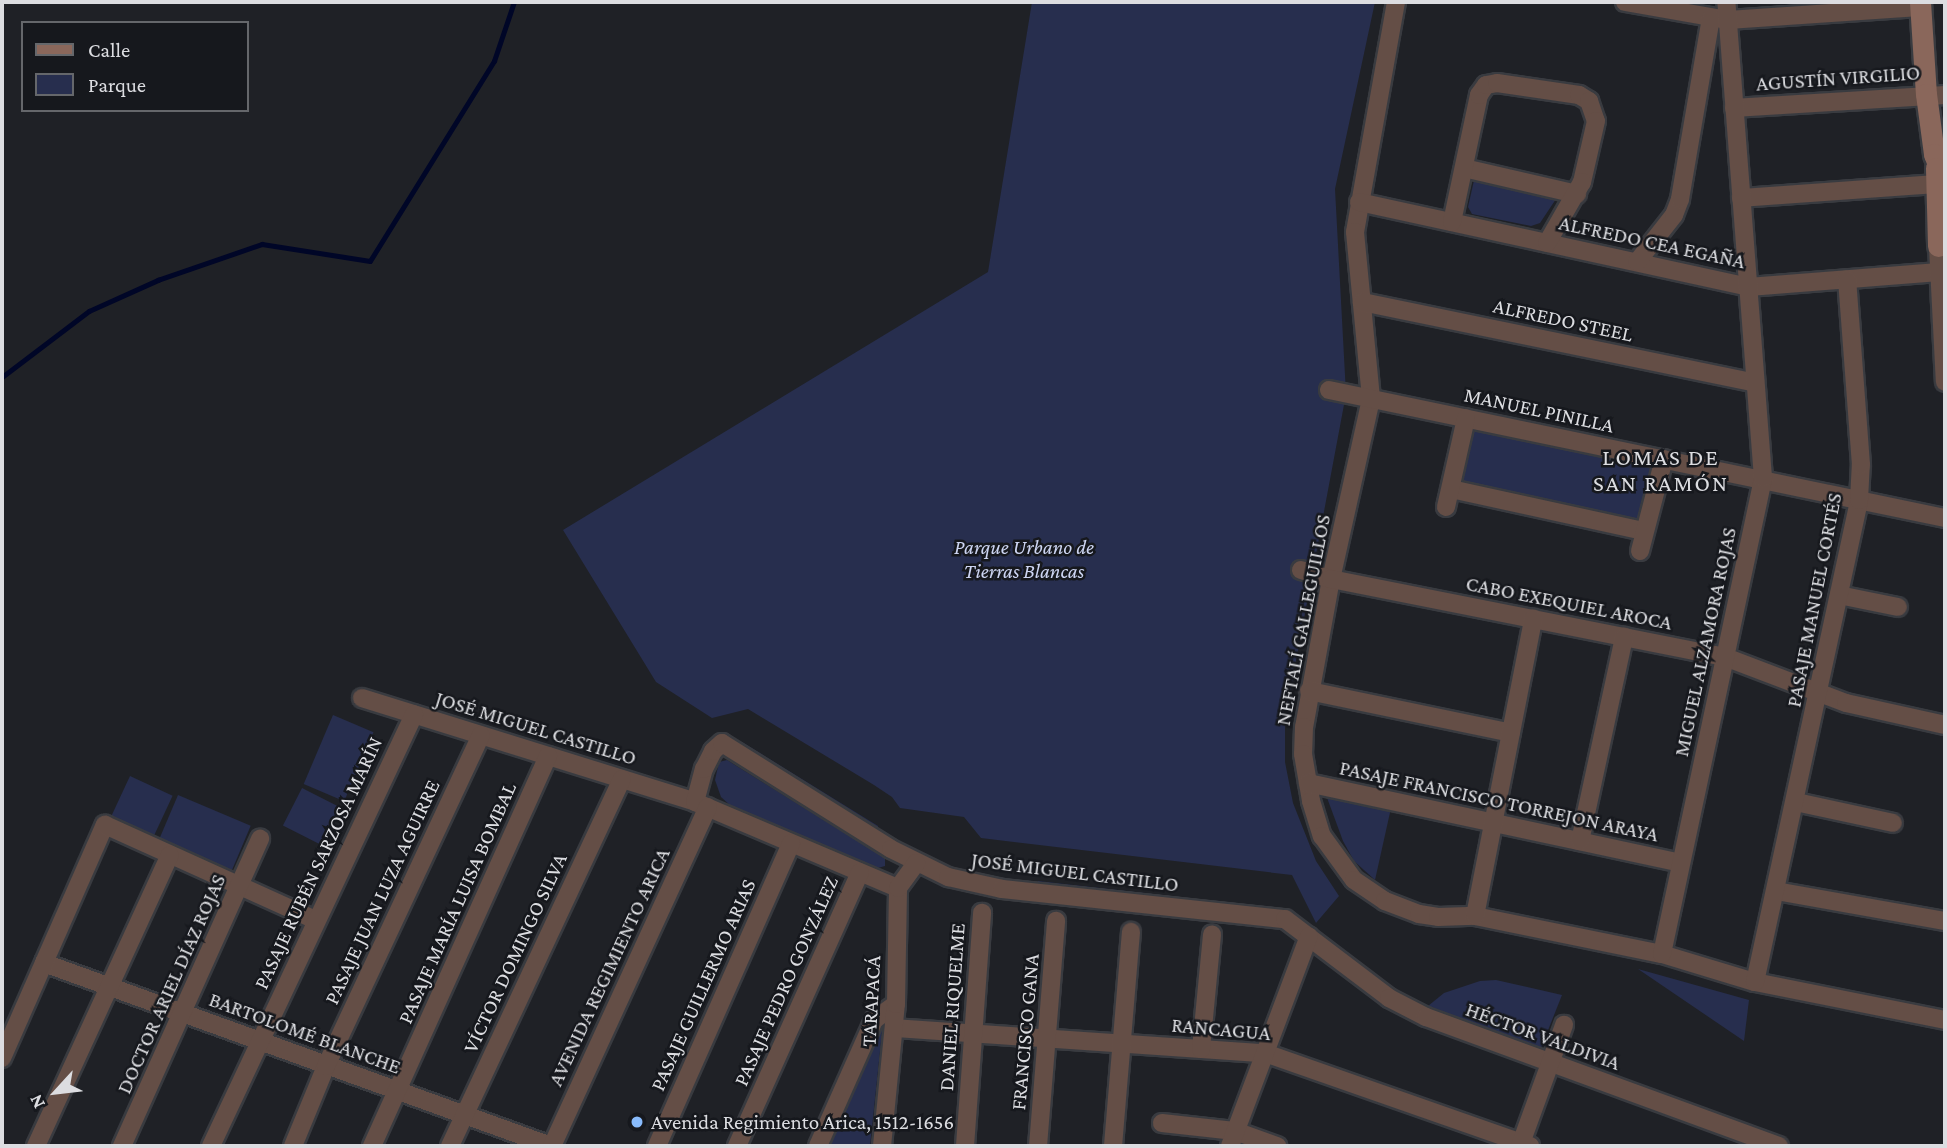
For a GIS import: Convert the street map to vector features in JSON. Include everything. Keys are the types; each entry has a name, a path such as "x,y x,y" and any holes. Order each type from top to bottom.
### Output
{"main road":[{"path":"1920,4 1936,94 1938,246"},
{"path":"1938,246 1945,225"}],"street":[{"name":"NEFTALÍ GALLEGUILLOS","path":"1396,2 1355,232 1371,398 1309,691 1303,754 1322,836 1342,866 1362,885 1385,901 1419,914 1475,916 1662,954 1755,982 1945,1020"},
{"path":"1625,2 1720,19 1920,4"},
{"name":"MIGUEL ALZAMORA ROJAS","path":"1662,954 1763,478 1734,108 1720,19 1726,2"},
{"path":"1637,262 1674,215 1680,199 1720,19"},
{"path":"1452,222 1479,95 1486,85 1497,83 1579,96 1589,101 1596,121 1577,194 1547,243"},
{"name":"AGUSTÍN VIRGILIO","path":"1734,108 1936,94"},
{"path":"1464,168 1577,194"},
{"path":"1741,198 1939,177"},
{"name":"ALFREDO CEA EGAÑA","path":"1359,202 1748,287 1939,272"},
{"path":"1938,246 1945,382"},
{"name":"PASAJE MANUEL CORTÉS","path":"1755,982 1820,693 1859,500 1861,465 1847,280"},
{"name":"ALFREDO STEEL","path":"1362,302 1755,383"},
{"name":"MANUEL PINILLA","path":"1329,390 1763,478 1945,518"},
{"path":"1446,507 1466,418"},
{"path":"1640,551 1664,459"},
{"path":"1451,489 1644,531"},
{"name":"CABO EXEQUIEL AROCA","path":"1301,569 1331,579 1725,657 1873,711 1945,724"},
{"path":"1839,594 1898,607"},
{"path":"1475,916 1533,619"},
{"path":"1580,841 1624,637"},
{"path":"1309,691 1511,733"},
{"name":"JOSÉ MIGUEL CASTILLO","path":"362,698 702,804 898,888"},
{"name":"PASAJE RUBÉN SARZOSA MARÍN","path":"211,1146 414,714"},
{"name":"PASAJE JUAN LUZA AGUIRRE","path":"293,1146 326,1066 481,735"},
{"name":"JOSÉ MIGUEL CASTILLO","path":"702,804 704,769 713,751 722,743 916,863 948,877 983,886 1285,919 1309,936"},
{"name":"PASAJE MARÍA LUISA BOMBAL","path":"372,1146 548,756"},
{"name":"VÍCTOR DOMINGO SILVA","path":"450,1146 622,779"},
{"name":"PASAJE FRANCISCO TORREJON ARAYA","path":"1308,783 1681,863"},
{"path":"1796,802 1893,823"},
{"name":"AVENIDA REGIMIENTO ARICA","path":"552,1146 702,804"},
{"path":"2,1058 106,825 315,920"},
{"name":"DOCTOR ARIEL DÍAZ ROJAS","path":"122,1146 184,1014 260,839"},
{"name":"PASAJE GUILLERMO ARIAS","path":"657,1146 791,842"},
{"path":"36,1146 170,855"},
{"path":"898,888 916,863"},
{"name":"PASAJE PEDRO GONZÁLEZ","path":"737,1146 860,872"},
{"name":"TARAPACÁ","path":"882,1146 896,1004 898,888"},
{"path":"1776,891 1945,921"},
{"name":"DANIEL RIQUELME","path":"965,1146 982,913"},
{"name":"FRANCISCO GANA","path":"1038,1146 1056,921"},
{"path":"1113,1146 1131,932"},
{"path":"1201,1049 1212,935"},
{"path":"1233,1139 1309,936"},
{"name":"HÉCTOR VALDIVIA","path":"1309,936 1372,985 1407,1008 1779,1146"},
{"name":"BARTOLOMÉ BLANCHE","path":"44,963 552,1146"},
{"path":"818,1146 874,1020 896,1004"},
{"path":"1524,1145 1564,1025"},
{"name":"RANCAGUA","path":"894,1028 1265,1053 1524,1145"},
{"path":"1161,1124 1277,1146"}],"green space":[{"name":"Parque Urbano de Tierras Blancas","path":"1032,2 1375,2 1335,189 1346,394 1285,720 1285,762 1293,803 1316,861 1339,896 1316,923 1292,875 981,838 964,817 900,808 892,797 874,785 748,709 712,718 656,682 563,530 988,272"},
{"path":"1475,176 1558,196 1540,223 1531,226 1472,214 1468,207"},
{"path":"1473,429 1651,467 1639,523 1461,485"},
{"path":"333,715 374,732 344,801 304,784"},
{"path":"742,742 878,826 878,828 741,745"},
{"path":"727,760 885,858 885,866 878,868 732,807 721,797 715,780 719,762"},
{"path":"130,776 173,796 153,838 111,818"},
{"path":"302,788 339,807 320,844 283,825"},
{"path":"178,795 251,826 232,871 159,840"},
{"path":"1326,795 1391,808 1375,880 1354,861 1343,841"},
{"path":"1038,881 1268,907 1270,909 1038,884"},
{"path":"1638,969 1749,1000 1744,1041"},
{"path":"1496,980 1562,995 1541,1048 1428,1006 1444,993 1480,981"},
{"path":"883,1023 870,1146 827,1146 876,1030"}],"waterway":[{"path":"2,377 89,311 158,280 262,244 370,261 494,61 514,2"}],"place":[{"name":"Avenida Regimiento Arica, 1512-1656","path":"637,1122"}],"district":[{"name":"LOMAS DE SAN RAMÓN","path":"1661,470"}]}
